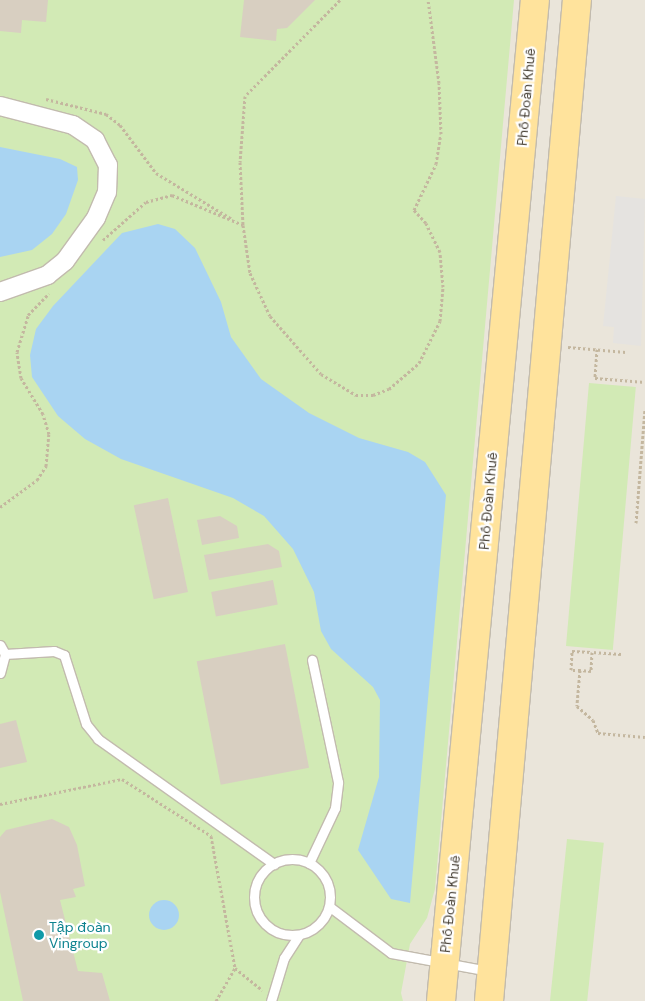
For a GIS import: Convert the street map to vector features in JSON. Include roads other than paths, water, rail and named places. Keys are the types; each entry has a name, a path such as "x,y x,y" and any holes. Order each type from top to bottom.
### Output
{"main road":[{"name":"Phố Đoàn Khuê","path":"440,1001 535,0"},
{"path":"489,1001 577,0"}],"street":[{"path":"0,106 73,126 95,140 108,165 107,192 96,218 65,261 48,275 0,292"}],"lane":[{"path":"0,673 2,649 54,651 64,655 86,724 98,739 274,864"},
{"path":"309,863 335,808 338,782 312,660"},
{"path":"272,1000 284,958 299,935 318,926 330,907 329,886 309,863 291,860 274,864 256,884 256,910 273,930 299,935"},
{"path":"330,907 391,953 493,972"}],"water":[{"path":"0,147 60,159 77,167 78,180 66,214 52,234 32,250 0,257"},
{"path":"158,224 175,229 195,248 221,302 231,337 261,379 309,413 359,438 408,452 425,462 446,495 410,903 391,899 358,850 379,777 380,700 373,687 331,649 321,631 314,592 293,549 264,516 233,498 121,459 85,439 58,416 32,377 30,355 36,329 53,306 122,233"},
{"path":"164,900 174,905 179,915 174,925 164,930 154,925 149,915 154,905"}],"place":[{"name":"Tập đoàn Vingroup","path":"39,935"}]}
